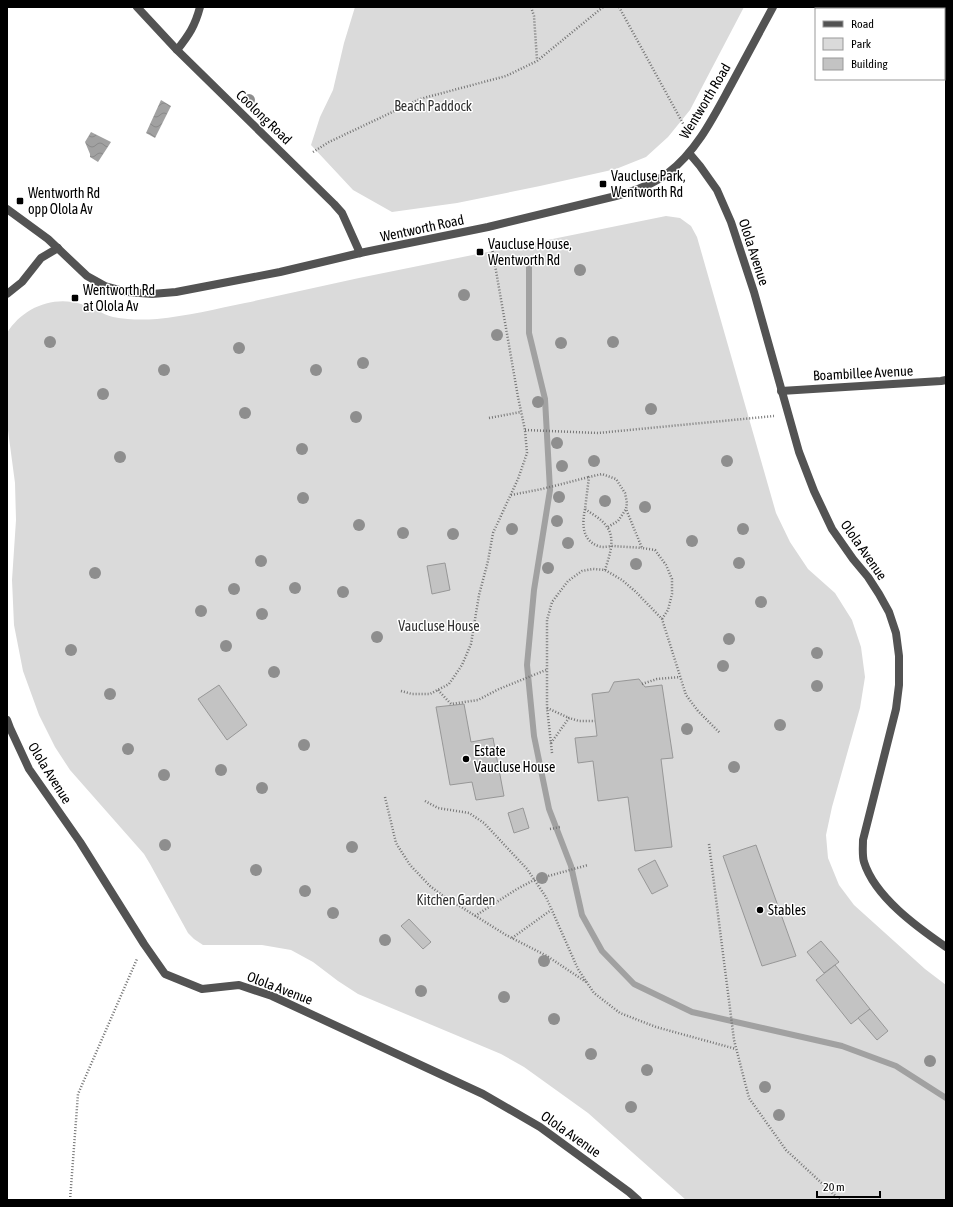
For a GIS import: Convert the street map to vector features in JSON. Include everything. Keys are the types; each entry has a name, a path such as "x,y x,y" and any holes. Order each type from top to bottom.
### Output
{"street":[{"name":"Coolong Road","path":"137,7 177,50 334,204 342,213 360,254"},
{"path":"177,50 193,28 200,7"},
{"name":"Wentworth Road","path":"7,209 48,239 87,276 105,286 127,292 152,294 176,292 280,272 488,227 636,191 652,184 669,172 689,153 708,128 772,7"},
{"name":"Olola Avenue","path":"689,153 717,190 731,222 754,292 799,452 814,491 832,529 879,594 889,612 896,633 899,656 899,685 896,709 863,840 864,861 868,872 882,892 896,908 914,924 946,947"},
{"path":"7,294 22,282 41,258 58,248"},
{"name":"Boambillee Avenue","path":"781,391 946,380"},
{"name":"Olola Avenue","path":"7,720 29,769 80,842 144,944 165,974 202,989 239,985 272,996 483,1094 540,1127 638,1200"}],"path":[{"path":"531,7 534,16 536,61"},
{"path":"314,152 329,142 420,99 506,76 536,61 603,7"},
{"path":"619,7 686,129"},
{"path":"401,691 412,694 430,694 449,684 462,665 471,644 479,595 493,533 518,479 527,453 525,430 488,227"},
{"path":"489,418 521,412"},
{"path":"525,430 598,433 788,414"},
{"path":"511,495 602,474 616,479 625,493 627,503 626,509 618,521 608,527"},
{"path":"588,477 583,518 584,531 588,540 600,547 611,546 655,550 666,565 672,579 672,594 668,610 662,619"},
{"path":"585,509 608,527 611,538 611,546 605,570"},
{"path":"626,509 642,548"},
{"path":"552,753 547,707 547,620 552,602 568,581 582,571 593,569 605,570 622,580 662,619 686,695 698,711 720,733"},
{"path":"438,690 451,704 478,700 519,680 546,670"},
{"path":"642,684 657,679 680,677"},
{"path":"547,707 569,718 579,721 595,721"},
{"path":"551,744 569,718"},
{"path":"385,797 396,843 410,865 430,886 475,916 512,938 547,956 588,983"},
{"path":"425,801 438,808 469,813 484,823 527,869 546,897 578,968 594,993 620,1013 656,1027 736,1049"},
{"path":"550,829 560,827"},
{"path":"709,844 733,1036 749,1098 786,1150 840,1200"},
{"path":"475,916 516,889 534,880 588,866"},
{"path":"512,938 551,910"},
{"path":"70,1200 78,1094 144,944"}],"green space":[{"name":"Beach Paddock","path":"355,7 744,7 690,110 668,137 646,157 616,169 540,186 457,203 392,212 353,190 311,145 320,117 333,90 344,43"},
{"name":"Vaucluse House","path":"666,216 680,218 691,226 697,237 776,513 790,542 808,569 835,593 852,620 861,647 865,677 860,708 832,807 826,835 828,858 839,885 854,905 925,969 946,985 946,1200 686,1200 588,1113 524,1067 501,1054 358,994 313,962 291,950 262,945 203,945 188,933 144,854 70,770 55,747 39,715 23,671 14,625 12,580 16,520 15,483 7,423 7,333 13,324 30,310 49,303 60,301 81,304 109,316 125,319 135,320 168,318"}],"water":[{"path":"161,100 171,106 155,138 146,133"},
{"path":"91,132 111,142 98,162 90,157 85,142"}],"building":[{"path":"445,563 450,590 432,594 427,566"},
{"path":"639,679 645,687 662,685 673,758 661,759 672,847 635,851 628,797 598,801 593,761 578,763 575,738 597,736 592,694 609,692 614,682"},
{"path":"219,685 247,725 227,740 198,699"},
{"path":"464,704 471,742 493,738 504,796 476,800 472,782 450,785 436,707"},
{"path":"523,808 529,828 514,833 508,813"},
{"path":"756,845 796,956 762,966 723,856"},
{"path":"655,860 668,886 652,894 638,869"},
{"path":"409,919 431,942 423,949 401,926"},
{"path":"821,941 839,962 824,973 807,952"},
{"path":"835,965 870,1009 851,1024 816,980"},
{"path":"870,1009 888,1031 877,1040 858,1018"}],"waterway":[{"path":"529,263 529,333 545,399 550,490 534,590 527,665 534,736 549,809 571,866 582,915 602,951 634,984 692,1012 842,1046 896,1066 946,1098"}],"place":[{"name":"Vaucluse Park, Wentworth Rd","path":"603,184"},
{"name":"Wentworth Rd opp Olola Av","path":"20,201"},
{"name":"Vaucluse House, Wentworth Rd","path":"480,252"},
{"name":"Wentworth Rd at Olola Av","path":"75,298"},
{"name":"Estate Vaucluse House","path":"466,759"},
{"name":"Stables","path":"760,910"}],"park label":[{"name":"Kitchen Garden","path":"456,900"}]}
